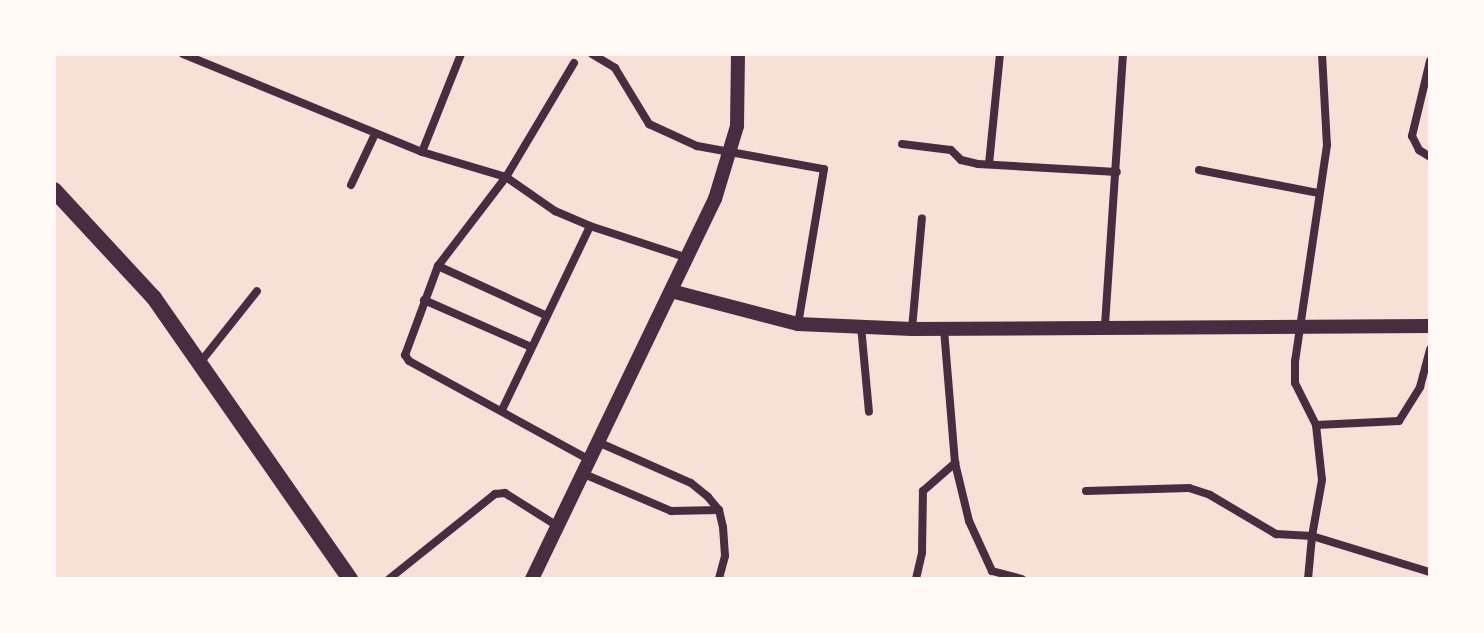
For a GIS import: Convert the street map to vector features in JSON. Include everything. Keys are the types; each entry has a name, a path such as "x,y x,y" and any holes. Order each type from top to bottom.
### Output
{"main road":[{"path":"54,190 154,298 346,578"}],"street":[{"path":"183,54 422,152 506,177 555,211 590,226 689,258"},
{"path":"422,152 461,54"},
{"path":"592,54 615,68 649,124 697,146 824,169 798,324"},
{"path":"532,579 689,258 731,154 741,102 738,54"},
{"path":"989,164 1000,54"},
{"path":"1105,325 1123,54"},
{"path":"1308,579 1322,480 1316,425 1295,383 1300,323 1327,145 1322,54"},
{"path":"1430,61 1412,136 1419,150 1430,157"},
{"path":"574,63 506,177 438,266 405,347 409,361 590,460"},
{"path":"351,185 375,134"},
{"path":"902,144 951,150 961,160 989,164 1117,172"},
{"path":"1199,170 1319,193"},
{"path":"912,329 922,218"},
{"path":"502,410 590,226"},
{"path":"438,266 545,315"},
{"path":"198,365 257,291"},
{"path":"671,291 798,324 912,329 1300,323 1430,326"},
{"path":"424,300 531,347"},
{"path":"861,326 869,412"},
{"path":"944,328 955,463 969,521 992,571 1022,579"},
{"path":"1316,425 1399,421 1420,387 1430,349"},
{"path":"600,443 691,483 719,510 725,556 719,579"},
{"path":"916,579 922,553 923,491 955,463"},
{"path":"584,474 671,511 719,510"},
{"path":"1086,491 1189,488 1276,534 1312,536 1430,572"},
{"path":"389,579 495,494 505,493 559,527"}]}
